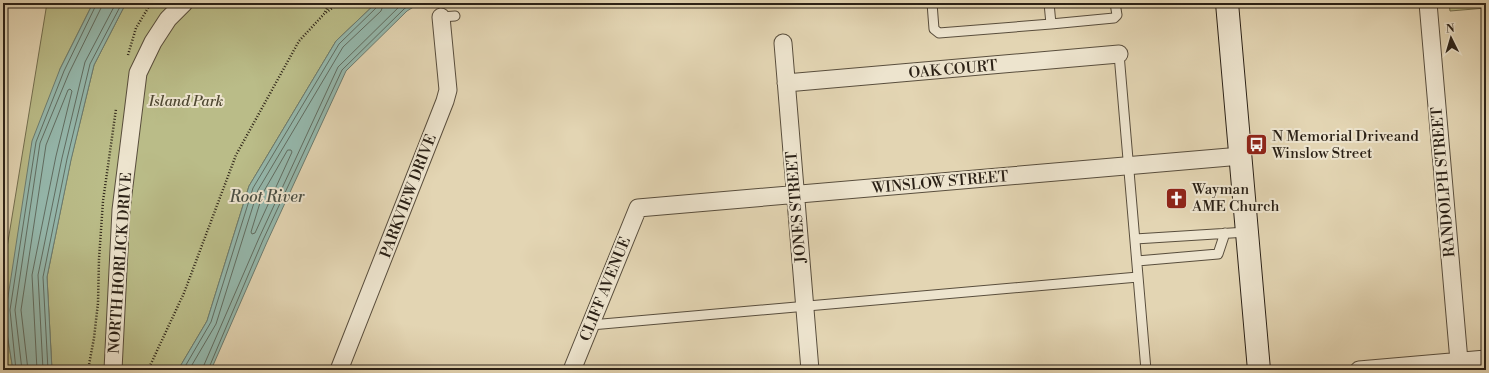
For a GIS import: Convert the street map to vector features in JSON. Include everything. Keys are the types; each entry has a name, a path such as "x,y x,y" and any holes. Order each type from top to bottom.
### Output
{"main road":[{"path":"1228,3 1259,370"}],"street":[{"name":"NORTH HORLICK DRIVE","path":"113,370 121,210 138,73 153,42 168,20 184,3"},
{"name":"RANDOLPH STREET","path":"1428,3 1458,361"},
{"name":"PARKVIEW DRIVE","path":"340,370 445,102 448,90 448,16"},
{"name":"JONES STREET","path":"783,43 810,370"},
{"name":"OAK COURT","path":"786,83 1119,54"},
{"name":"WINSLOW STREET","path":"638,208 1241,156"},
{"name":"CLIFF AVENUE","path":"572,370 638,208"},
{"path":"1359,370 1486,359"}],"lane":[{"path":"932,3 934,29 939,33 1114,18 1117,16 1115,3"},
{"path":"1049,3 1051,24"},
{"path":"1119,54 1146,370"},
{"path":"1135,240 1247,232"},
{"path":"1137,261 1218,254 1225,233"},
{"path":"591,324 1138,277"}],"path":[{"path":"324,14 330,3"},
{"path":"148,370 184,293 236,155 299,42 324,14 339,3"}],"green space":[{"path":"47,3 93,3 60,69 6,327 13,370 3,370 3,272"},
{"name":"Island Park","path":"126,3 376,3 336,41 249,186 207,321 178,370 52,370 47,277 71,159 94,65"},
{"path":"1449,3 1486,3 1486,8 1450,11"}],"water":[{"path":"93,3 126,3 94,65 71,160 47,277 52,370 13,370 6,327 6,310 32,141 60,69"},
{"name":"Root River","path":"376,3 420,3 407,11 346,71 267,242 211,370 178,370 207,321 249,186 336,41"}],"place":[{"name":"N Memorial Driveand Winslow Street","path":"1256,145"},
{"name":"Wayman AME Church","path":"1176,198"}]}
